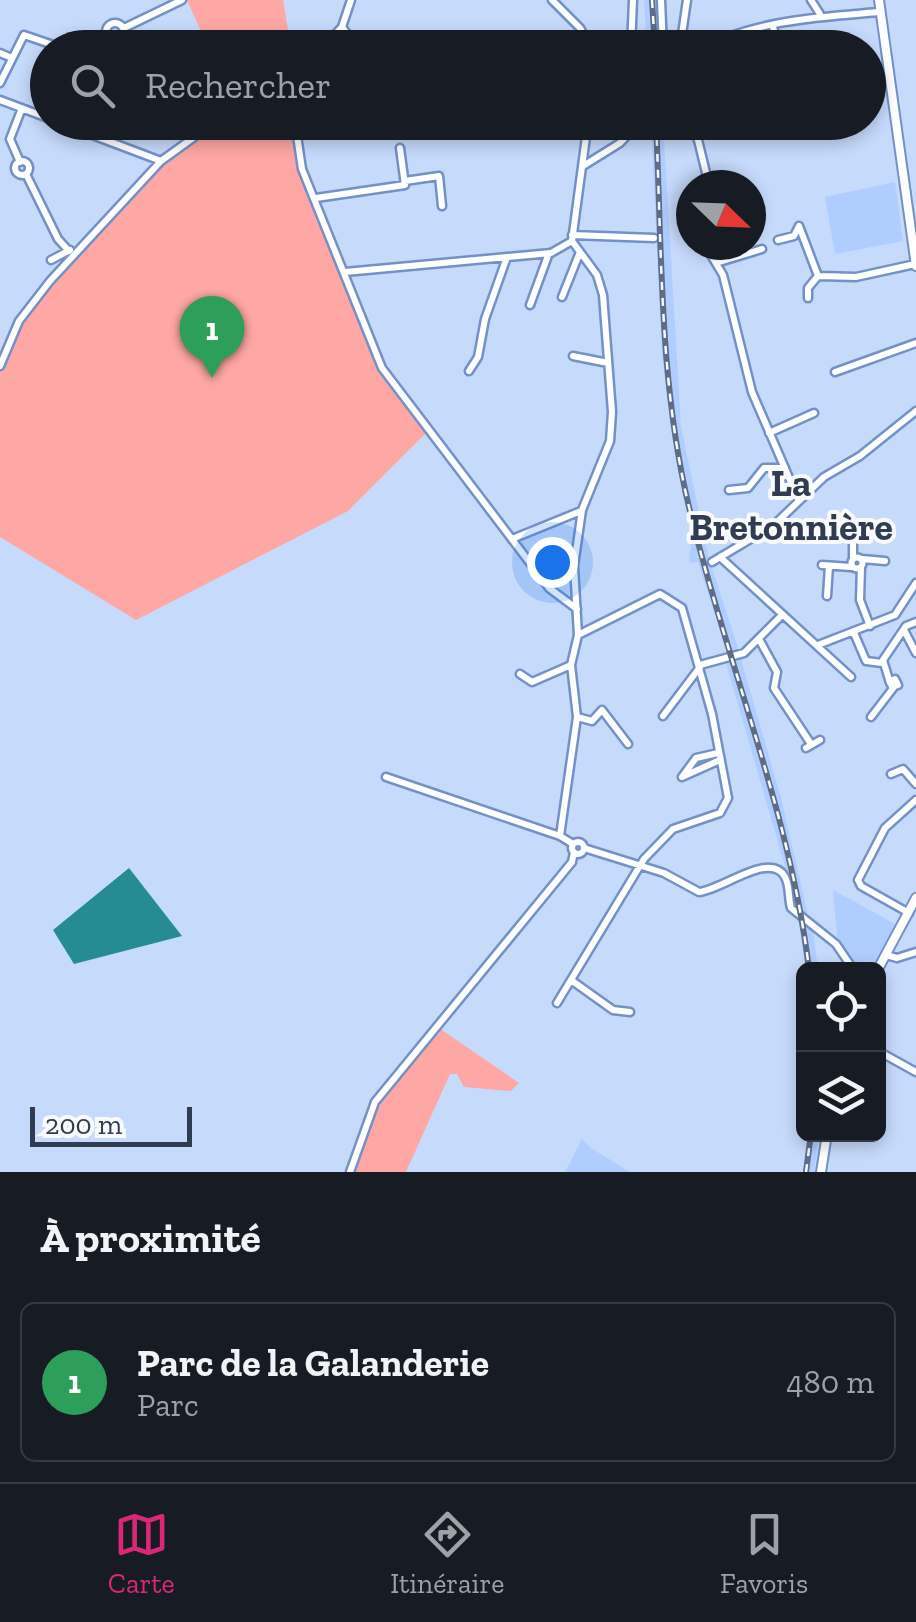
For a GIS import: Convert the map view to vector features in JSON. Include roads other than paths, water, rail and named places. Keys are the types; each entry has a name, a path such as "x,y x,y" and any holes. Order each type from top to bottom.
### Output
{"main road":[{"path":"879,0 882,30"},
{"path":"886,60 916,265"},
{"path":"882,962 916,898"},
{"path":"821,1172 826,1142"}],"street":[{"path":"109,30 111,23 124,28 182,0"},
{"path":"339,30 352,0"},
{"path":"552,0 581,30"},
{"path":"632,30 633,0"},
{"path":"661,0 663,30"},
{"path":"683,30 687,0"},
{"path":"811,0 821,14"},
{"path":"757,30 821,14 879,12"},
{"path":"0,83 24,35 30,37"},
{"path":"0,53 12,58"},
{"path":"0,100 30,111"},
{"path":"22,108 10,139 20,162 16,172 26,174 58,239 70,250"},
{"path":"105,140 161,161"},
{"path":"0,366 29,306 161,161 190,140"},
{"path":"297,140 302,169 367,334 394,388 549,588 576,609"},
{"path":"560,836 577,718 571,665 578,634 574,566 582,510 610,441 603,295 597,275 572,238 586,140"},
{"path":"583,166 622,140"},
{"path":"698,140 705,170"},
{"path":"316,198 406,185 400,148"},
{"path":"584,155 603,155"},
{"path":"404,180 439,176 442,206"},
{"path":"778,240 794,236 799,226 818,276"},
{"path":"345,272 549,253 572,238 649,238 645,250"},
{"path":"51,260 81,247"},
{"path":"562,297 580,252"},
{"path":"530,305 549,253"},
{"path":"469,371 478,357 485,318 507,257"},
{"path":"714,260 725,281 745,371 799,501"},
{"path":"716,263 726,260"},
{"path":"818,276 856,277 916,265"},
{"path":"808,298 808,288 818,276"},
{"path":"835,372 916,343"},
{"path":"573,356 608,362"},
{"path":"712,562 774,524 824,477 860,456 916,411"},
{"path":"769,433 814,413"},
{"path":"730,490 748,488 764,468 785,468"},
{"path":"512,538 582,510"},
{"path":"853,528 861,602 870,626"},
{"path":"720,557 850,677"},
{"path":"827,596 826,566 885,560"},
{"path":"816,645 895,616 916,584"},
{"path":"557,1003 640,864 674,829 716,816 726,806 700,666 685,610 660,594 578,634"},
{"path":"662,716 700,666 744,652 782,615"},
{"path":"895,616 916,654"},
{"path":"882,663 905,629 916,622"},
{"path":"854,633 866,661 882,663"},
{"path":"759,639 777,672 774,688 808,746 820,740"},
{"path":"871,716 892,685 882,663"},
{"path":"520,674 532,682 571,665"},
{"path":"577,718 592,721 602,710 628,744"},
{"path":"719,757 682,776 681,771 696,758 719,757"},
{"path":"891,774 903,769 916,784"},
{"path":"386,777 560,836 578,848 640,864 699,892 730,884 756,868 774,867 785,876 791,908 836,944 848,962"},
{"path":"909,912 861,886 858,880 884,828 916,800"},
{"path":"350,1172 376,1102 572,862 578,848"},
{"path":"886,955 897,958 916,952"},
{"path":"571,980 613,1010 630,1012"},
{"path":"880,1052 916,1072"}],"railway":[{"path":"652,0 654,30"},
{"path":"657,140 667,364 679,460 704,565 787,852 808,962"},
{"path":"806,1172 810,1142"}],"place":[{"name":"Parc de la Galanderie","path":"212,378"}],"district":[{"name":"La Bretonnière","path":"791,505"}]}
